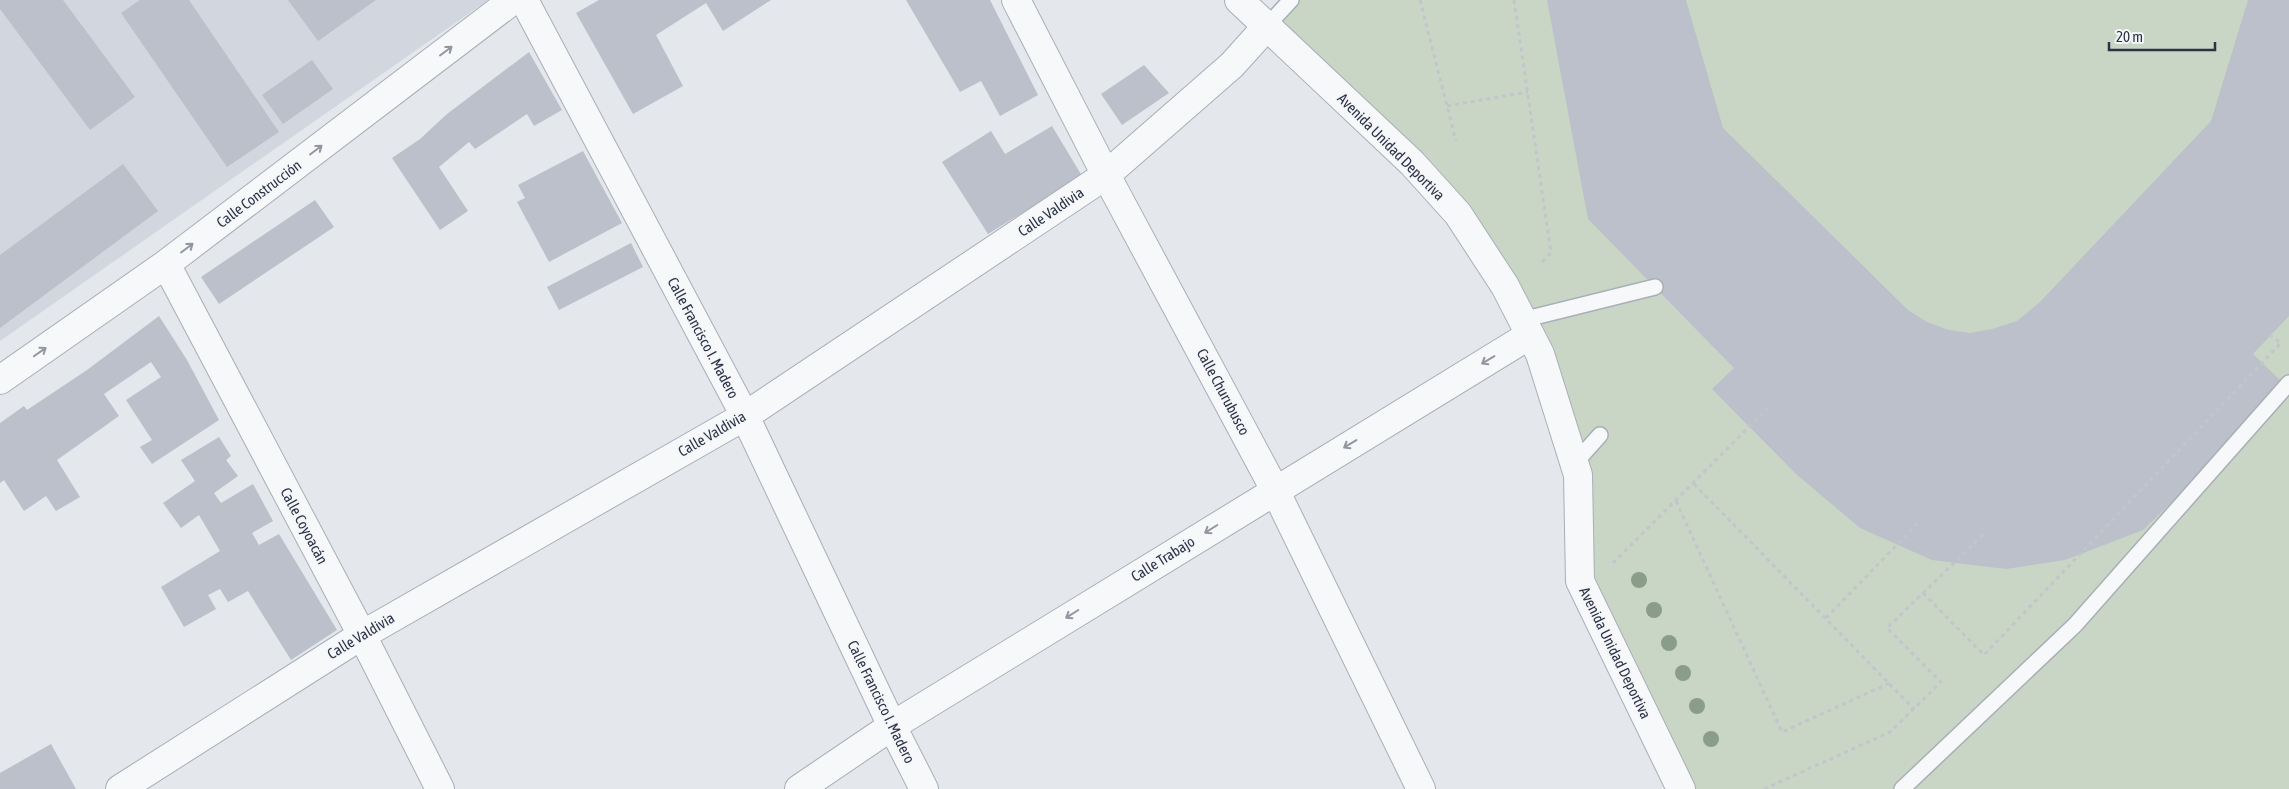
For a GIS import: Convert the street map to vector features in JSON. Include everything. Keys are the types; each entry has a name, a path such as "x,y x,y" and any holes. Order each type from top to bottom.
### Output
{"street":[{"name":"Calle Construcción","path":"0,380 166,264 513,0"},
{"name":"Calle Francisco I. Madero","path":"524,0 745,416 892,726 924,789"},
{"name":"Calle Churubusco","path":"1016,0 1106,175 1275,490 1421,789"},
{"name":"Avenida Unidad Deportiva","path":"1239,0 1412,163 1458,214 1505,286 1540,354 1562,417 1578,475 1580,581 1681,789"},
{"name":"Calle Valdivia","path":"120,789 362,635 745,416 1106,175 1232,65 1267,26"},
{"name":"Calle Coyoacán","path":"166,264 362,635 440,789"},
{"name":"Calle Trabajo","path":"799,789 892,726 1275,490 1526,328"}],"lane":[{"path":"1267,26 1291,0"},
{"path":"1526,328 1655,287"},
{"path":"1902,789 2075,625 2289,383"},
{"path":"1575,464 1600,435"}],"path":[{"path":"1420,0 1456,141"},
{"path":"1514,0 1552,253 1542,263"},
{"path":"1447,106 1528,92"},
{"path":"1923,593 1984,654 2281,343 2271,336"},
{"path":"1613,563 1771,405"},
{"path":"1694,484 1914,709"},
{"path":"1676,501 1782,732 1890,683"},
{"path":"1826,618 1920,521"},
{"path":"1764,789 1890,732 1941,682 1888,628 1986,532"}],"shaded area":[{"path":"0,0 488,0 0,341"}],"green space":[{"path":"1291,0 2289,0 2289,789 1681,789 1580,581 1562,417 1458,214 1267,26"}],"building":[{"path":"0,0 63,0 135,97 90,130 0,9"},
{"path":"140,0 189,0 279,132 227,167 121,13"},
{"path":"288,0 376,0 318,41"},
{"path":"599,0 771,0 723,31 706,3 656,35 683,86 633,114 576,13"},
{"path":"906,0 990,0 1038,95 1000,116 981,81 960,92"},
{"path":"1547,0 1686,0 1723,128 1908,310 1927,322 1949,330 1970,333 1992,329 2017,321 2040,302 2211,121 2248,0 2289,0 2289,316 2253,354 2281,381 2193,482 2143,530 2065,560 2006,569 1932,560 1860,528 1796,474 1712,389 1734,368 1588,219"},
{"path":"529,52 562,110 534,126 527,114 475,149 469,142 439,167 468,211 440,230 392,158 420,139 447,114"},
{"path":"312,60 333,89 283,124 262,95"},
{"path":"1144,65 1169,93 1122,125 1101,94"},
{"path":"1052,126 1082,176 988,234 942,162 991,131 1005,154"},
{"path":"583,151 622,223 549,262 517,202 525,198 518,185"},
{"path":"123,164 158,211 0,328 0,255"},
{"path":"315,200 334,227 219,304 201,277"},
{"path":"631,243 643,267 559,310 547,287"},
{"path":"159,316 187,360 219,420 152,464 140,447 152,440 126,400 161,377 151,362 104,394 119,416 57,460 80,497 56,511 46,496 24,511 4,480 0,483 0,423 24,406 27,410 87,370"},
{"path":"219,437 231,456 226,460 238,476 214,493 221,503 253,484 273,521 252,533 259,545 279,534 337,630 291,660 248,591 228,602 220,589 208,595 216,609 184,627 161,587 220,551 199,515 181,528 163,503 195,481 181,460"},
{"path":"51,744 76,789 0,789 0,773"}]}
